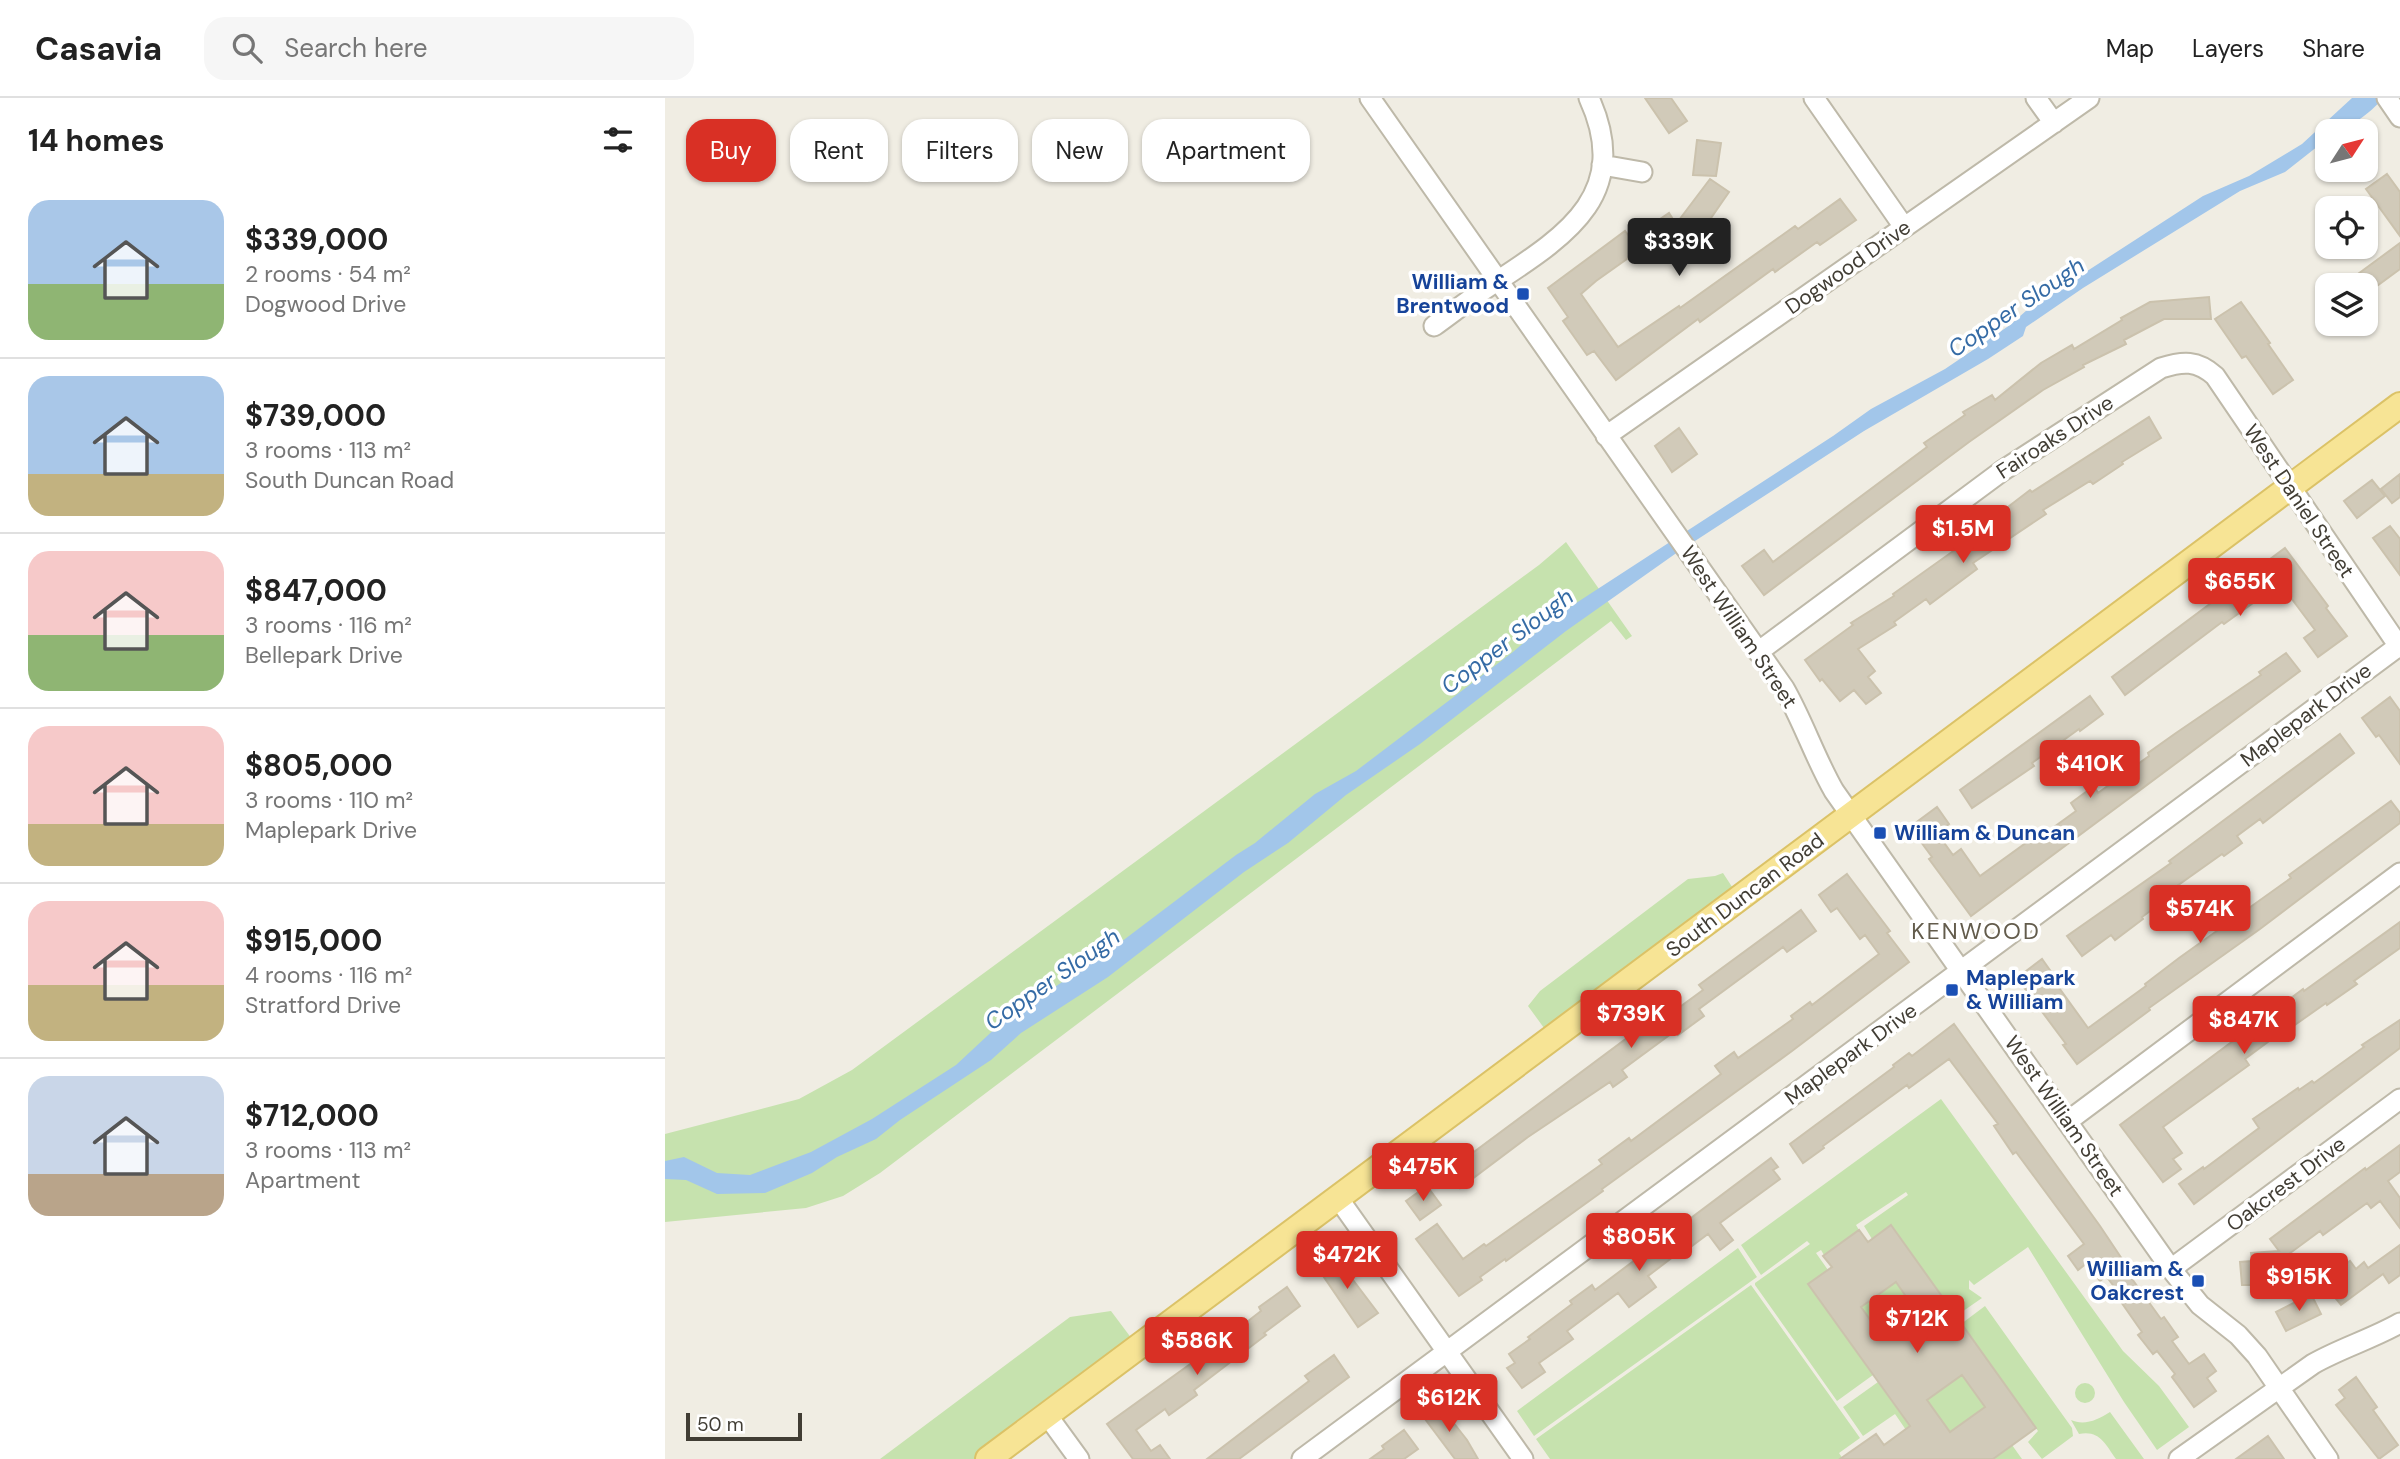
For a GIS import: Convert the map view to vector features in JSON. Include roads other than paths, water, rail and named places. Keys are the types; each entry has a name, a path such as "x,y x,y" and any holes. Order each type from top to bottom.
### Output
{"main road":[{"name":"South Duncan Road","path":"988,1459 2400,405"}],"street":[{"name":"West William Street","path":"1370,98 1784,688 1826,777 2171,1269 2200,1305 2238,1335 2257,1356 2328,1459"},
{"path":"1433,326 1532,258 1573,225 1586,209 1595,192 1602,165 1599,126 1589,98"},
{"path":"1814,98 1904,227"},
{"path":"2036,98 2054,122"},
{"name":"Dogwood Drive","path":"1606,436 2089,98"},
{"path":"1602,165 1642,172"},
{"name":"West Daniel Street","path":"2192,362 2206,368 2215,376 2399,647"},
{"name":"Fairoaks Drive","path":"1758,653 2002,471 2161,368 2192,362"},
{"name":"Maplepark Drive","path":"1303,1459 2399,647"},
{"path":"2068,1121 2400,873"},
{"name":"Oakcrest Drive","path":"2171,1269 2400,1099"},
{"path":"1338,1198 1523,1459"},
{"path":"2179,1459 2334,1351 2382,1333 2400,1323"},
{"path":"1047,1415 1079,1459"}],"water":[{"path":"2352,98 2383,98 2359,119 2329,119"},
{"path":"2315,132 2315,148 2285,172 2240,191 2083,288 2026,327 2023,336 1988,359 1864,431 1675,554 1566,631 1420,744 1346,795 1288,843 1244,872 1108,977 1021,1033 991,1060 876,1139 837,1157 812,1173 765,1193 717,1194 686,1180 665,1179 665,1161 684,1157 717,1173 750,1175 811,1152 872,1119 956,1065 1000,1024 1117,945 1255,843 1315,794 1356,771 1513,652 1550,620 1871,409 1945,369 2010,325 2027,310 2203,196 2249,176 2302,144"}],"place":[{"name":"William & Brentwood","path":"1523,294"},
{"name":"William & Duncan","path":"1880,833"},
{"name":"Maplepark & William","path":"1952,990"},
{"name":"William & Oakcrest","path":"2198,1281"}],"district":[{"name":"KENWOOD","path":"1976,931"}],"water label":[{"name":"Copper Slough","path":"2016,307"},
{"name":"Copper Slough","path":"1507,641"},
{"name":"Copper Slough","path":"1052,979"}]}
